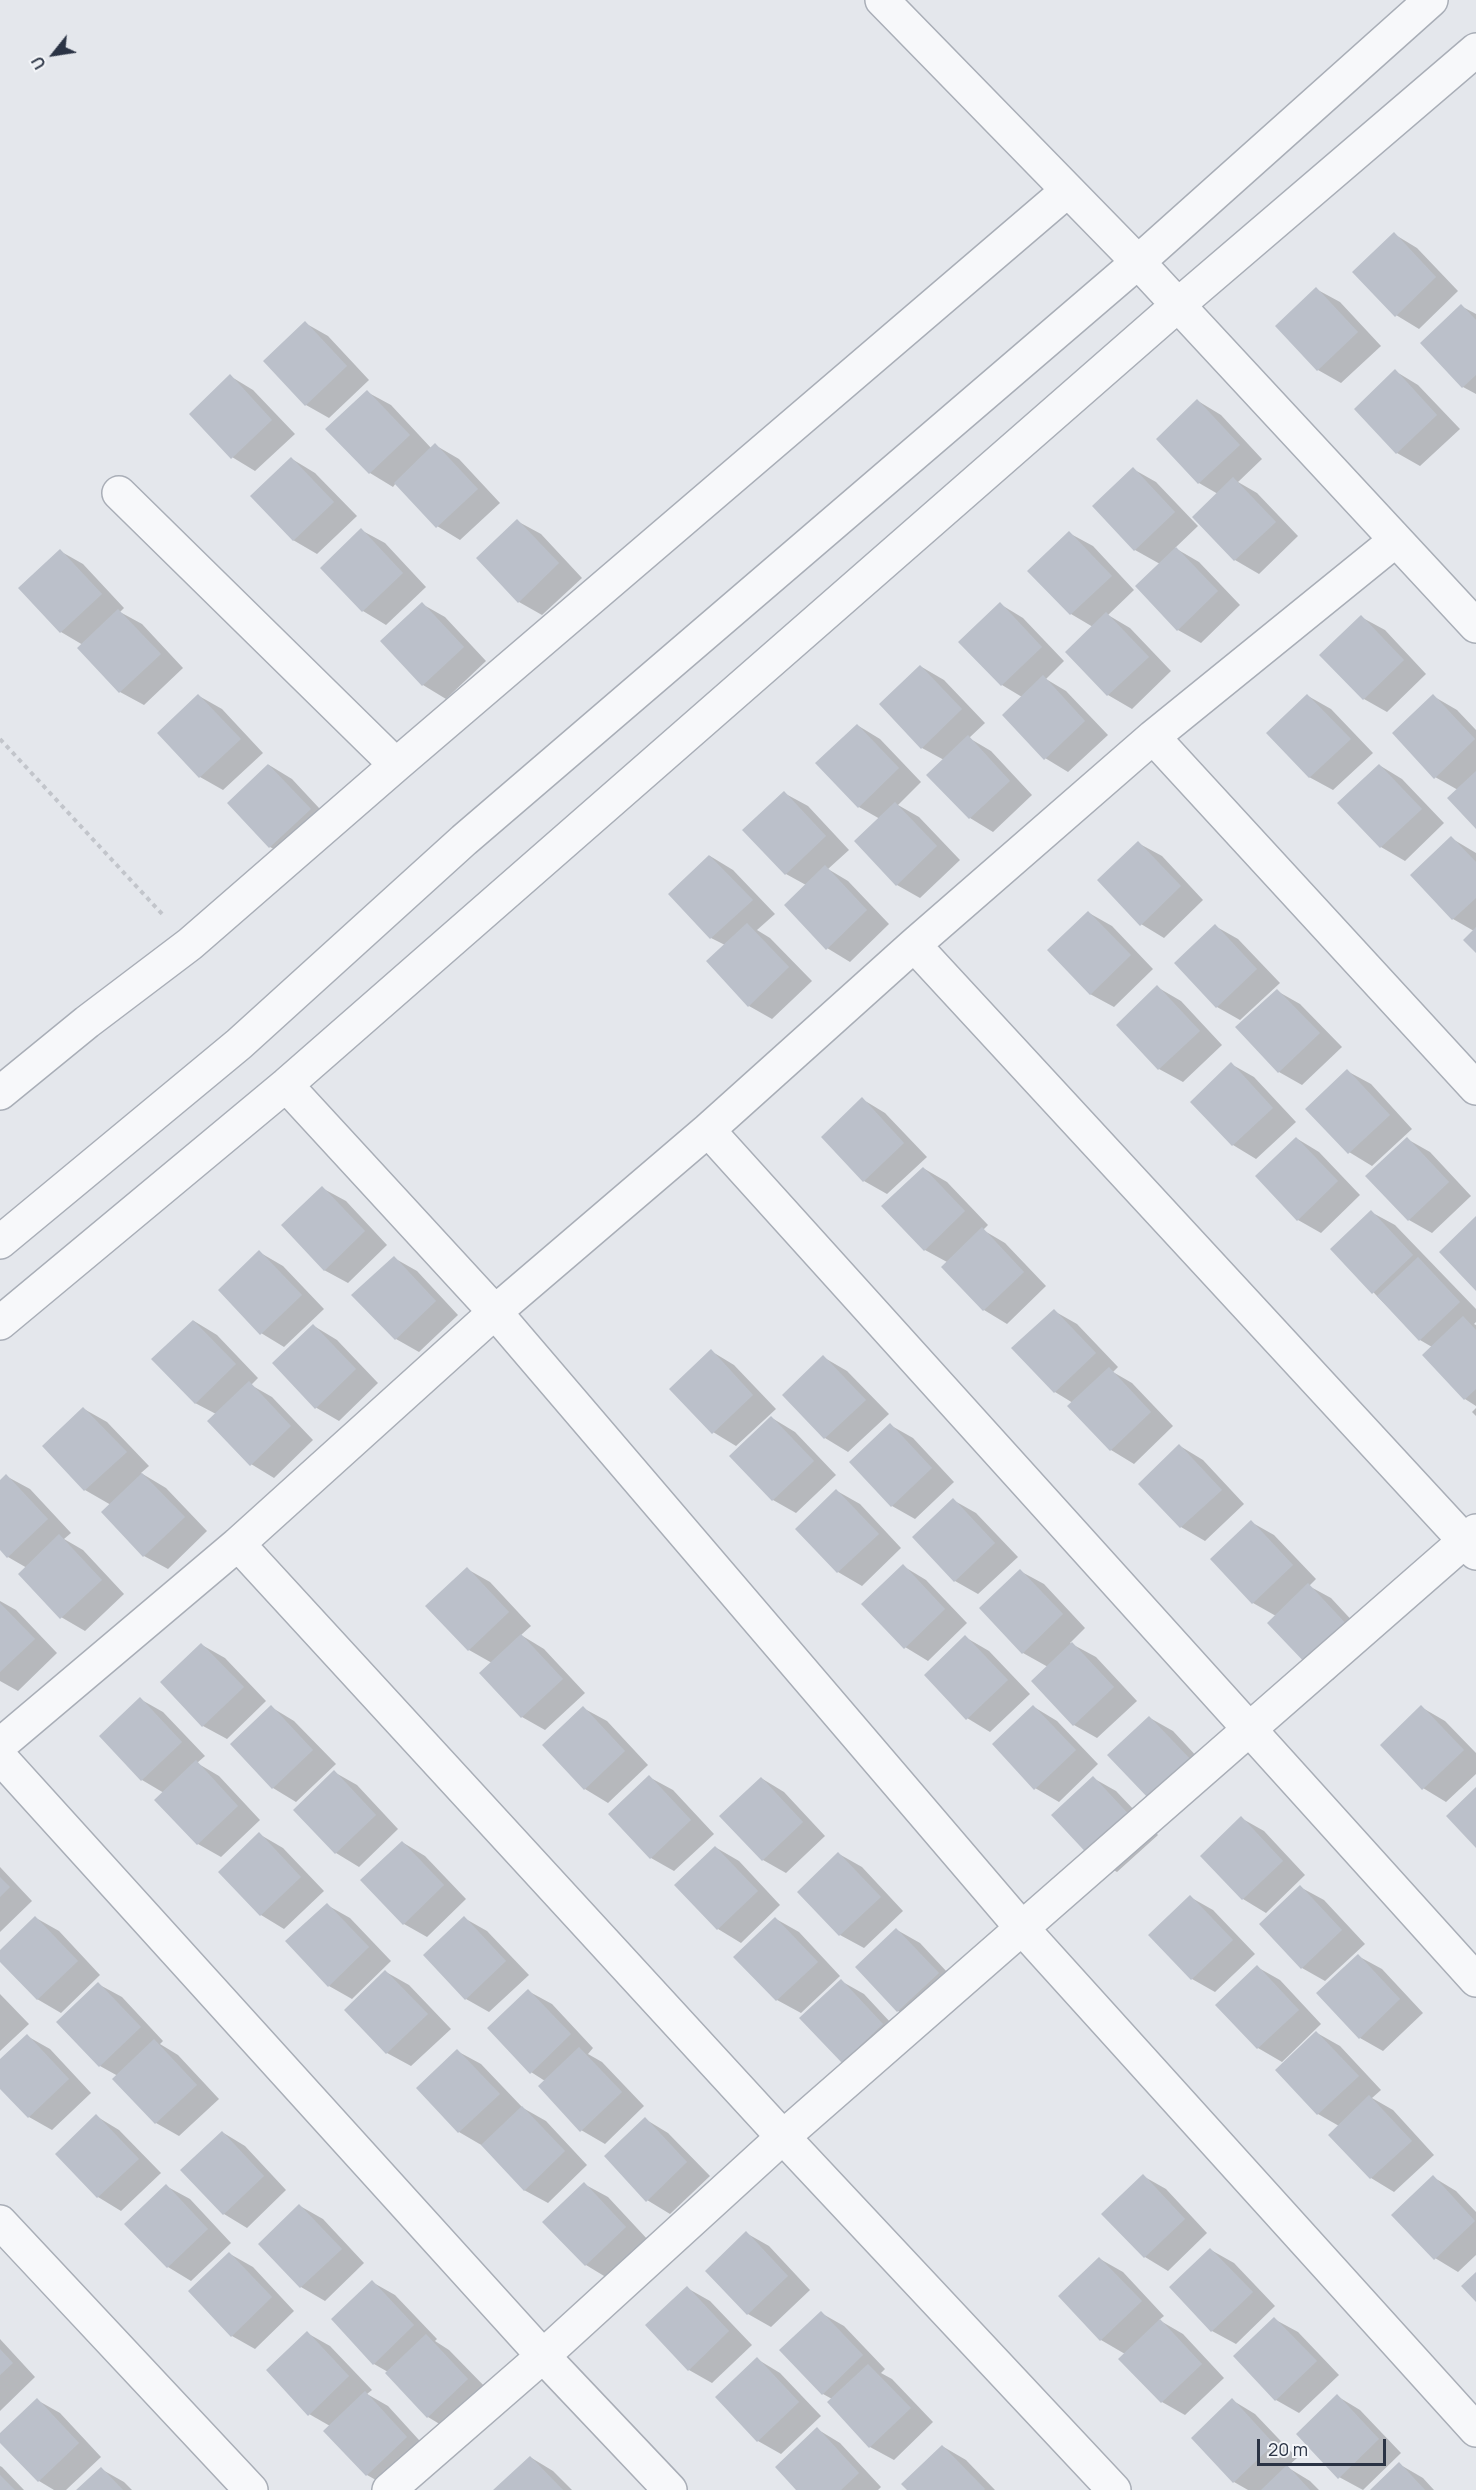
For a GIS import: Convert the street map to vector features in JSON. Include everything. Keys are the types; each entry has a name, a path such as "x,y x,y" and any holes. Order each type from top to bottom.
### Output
{"street":[{"path":"882,0 1138,262 1476,626"},
{"path":"0,1242 239,1044 464,840 1138,262 1431,0"},
{"path":"0,1323 286,1085 1178,305 1476,50"},
{"path":"0,1093 87,1022 190,944 1067,191"},
{"path":"119,493 396,765"},
{"path":"0,1745 238,1544 495,1312 708,1130 914,945 1154,736 1396,540"},
{"path":"1154,736 1476,1088"},
{"path":"389,2490 543,2356 783,2137 1021,1927 1472,1541 914,945"},
{"path":"286,1085 495,1312 1021,1927 1476,2430"},
{"path":"708,1130 1476,1980"},
{"path":"238,1544 783,2137 1114,2490"},
{"path":"0,1757 543,2356 670,2490"},
{"path":"0,2222 251,2490"}],"path":[{"path":"0,739 190,944"}],"building":[{"path":"1394,232 1436,277 1395,317 1352,272"},
{"path":"1316,287 1358,332 1317,371 1275,326"},
{"path":"1461,304 1476,320 1476,375 1462,388 1420,343"},
{"path":"305,321 347,366 305,406 263,361"},
{"path":"1395,369 1437,415 1396,454 1354,409"},
{"path":"230,374 272,420 231,459 189,414"},
{"path":"367,390 410,435 369,474 325,429"},
{"path":"1197,399 1240,445 1198,484 1156,439"},
{"path":"435,443 478,489 436,528 394,483"},
{"path":"291,457 334,502 293,541 250,496"},
{"path":"1133,467 1175,512 1134,551 1092,506"},
{"path":"1233,477 1276,522 1234,561 1192,517"},
{"path":"517,519 559,563 518,603 476,558"},
{"path":"361,528 403,573 362,612 320,568"},
{"path":"1069,531 1112,576 1070,615 1027,571"},
{"path":"1176,547 1218,591 1177,631 1135,586"},
{"path":"60,549 102,594 60,633 18,588"},
{"path":"422,602 464,647 422,686 380,641"},
{"path":"1000,602 1042,647 1001,686 958,642"},
{"path":"118,609 161,654 119,693 77,648"},
{"path":"1106,612 1149,657 1107,696 1065,652"},
{"path":"1361,615 1404,660 1363,700 1319,655"},
{"path":"920,665 962,709 921,749 879,704"},
{"path":"1043,675 1085,721 1044,760 1002,715"},
{"path":"198,694 241,739 199,778 157,733"},
{"path":"1307,694 1351,739 1309,778 1266,733"},
{"path":"1433,694 1475,739 1434,779 1392,733"},
{"path":"857,724 899,768 858,808 815,763"},
{"path":"968,735 1010,781 969,819 926,775"},
{"path":"268,764 311,809 269,848 227,803"},
{"path":"1379,764 1422,809 1380,848 1337,803"},
{"path":"1476,771 1476,829 1447,798"},
{"path":"784,791 826,836 785,875 742,830"},
{"path":"895,802 937,846 896,886 854,841"},
{"path":"1451,836 1476,862 1476,898 1452,920 1410,875"},
{"path":"1138,841 1181,886 1140,926 1097,880"},
{"path":"709,855 753,900 710,939 668,894"},
{"path":"825,865 867,910 826,950 784,905"},
{"path":"1088,911 1131,955 1090,995 1047,950"},
{"path":"747,923 789,967 748,1007 706,961"},
{"path":"1215,924 1257,969 1216,1008 1174,963"},
{"path":"1476,927 1476,953 1463,940"},
{"path":"1157,985 1200,1031 1158,1070 1116,1025"},
{"path":"1277,989 1320,1033 1278,1073 1235,1027"},
{"path":"1231,1062 1273,1108 1232,1146 1190,1102"},
{"path":"1347,1069 1390,1115 1348,1154 1305,1109"},
{"path":"862,1097 904,1143 863,1182 821,1137"},
{"path":"1296,1137 1338,1181 1297,1221 1255,1176"},
{"path":"1407,1137 1449,1182 1408,1221 1365,1176"},
{"path":"923,1167 965,1211 924,1251 881,1206"},
{"path":"322,1186 365,1231 324,1271 281,1225"},
{"path":"1371,1210 1413,1255 1372,1294 1330,1249"},
{"path":"1476,1216 1476,1291 1439,1252"},
{"path":"982,1227 1024,1272 983,1311 941,1267"},
{"path":"259,1250 302,1295 260,1335 218,1290"},
{"path":"394,1256 436,1301 395,1340 351,1295"},
{"path":"1418,1257 1460,1302 1419,1341 1377,1296"},
{"path":"1054,1309 1096,1353 1054,1393 1011,1348"},
{"path":"1463,1316 1476,1330 1476,1389 1464,1400 1422,1355"},
{"path":"193,1320 236,1364 195,1404 151,1359"},
{"path":"313,1324 356,1369 315,1409 272,1363"},
{"path":"711,1349 753,1395 712,1434 669,1389"},
{"path":"823,1355 866,1400 824,1439 782,1395"},
{"path":"1109,1367 1151,1412 1110,1451 1067,1406"},
{"path":"249,1381 291,1426 250,1466 207,1421"},
{"path":"83,1407 127,1452 84,1491 42,1446"},
{"path":"771,1416 814,1461 772,1501 729,1456"},
{"path":"890,1423 932,1468 891,1507 849,1462"},
{"path":"1179,1444 1222,1490 1180,1528 1138,1484"},
{"path":"142,1473 185,1517 143,1557 101,1512"},
{"path":"6,1474 48,1519 7,1558 0,1550 0,1480"},
{"path":"836,1489 879,1534 837,1573 795,1529"},
{"path":"953,1498 995,1543 954,1582 912,1537"},
{"path":"1251,1520 1293,1565 1252,1604 1210,1559"},
{"path":"59,1534 102,1580 60,1619 18,1574"},
{"path":"903,1564 945,1609 904,1649 861,1604"},
{"path":"467,1567 509,1612 468,1651 425,1606"},
{"path":"1020,1569 1063,1614 1022,1654 979,1608"},
{"path":"1308,1583 1350,1628 1309,1667 1267,1623"},
{"path":"0,1603 35,1639 0,1672"},
{"path":"521,1634 563,1679 521,1718 479,1673"},
{"path":"965,1635 1008,1680 966,1720 924,1675"},
{"path":"1072,1642 1114,1687 1073,1726 1031,1681"},
{"path":"201,1643 244,1687 202,1727 160,1682"},
{"path":"140,1697 182,1742 141,1781 99,1736"},
{"path":"271,1705 313,1750 272,1789 230,1744"},
{"path":"1033,1705 1076,1750 1034,1790 992,1744"},
{"path":"1421,1705 1464,1750 1422,1790 1380,1745"},
{"path":"583,1706 625,1751 584,1790 542,1745"},
{"path":"1149,1716 1192,1761 1150,1800 1107,1755"},
{"path":"196,1760 238,1806 197,1845 154,1800"},
{"path":"334,1770 376,1815 335,1854 293,1810"},
{"path":"649,1775 691,1820 650,1859 608,1814"},
{"path":"1093,1776 1135,1821 1093,1860 1051,1815"},
{"path":"761,1777 803,1822 762,1861 719,1816"},
{"path":"1476,1787 1476,1848 1446,1816"},
{"path":"1241,1816 1283,1861 1242,1900 1200,1856"},
{"path":"259,1832 301,1877 260,1916 218,1872"},
{"path":"402,1841 444,1885 403,1925 360,1880"},
{"path":"715,1846 758,1891 717,1930 674,1885"},
{"path":"838,1852 881,1897 839,1936 797,1892"},
{"path":"0,1877 10,1887 0,1897"},
{"path":"1300,1885 1342,1930 1301,1969 1259,1924"},
{"path":"1190,1895 1233,1940 1191,1980 1148,1935"},
{"path":"327,1903 369,1947 328,1987 285,1941"},
{"path":"35,1916 78,1961 37,2000 0,1962 0,1950"},
{"path":"464,1916 506,1961 465,2000 423,1955"},
{"path":"775,1917 818,1962 776,2001 733,1957"},
{"path":"896,1928 939,1973 897,2012 855,1967"},
{"path":"1358,1954 1400,1999 1359,2039 1316,1993"},
{"path":"1257,1965 1299,2010 1257,2049 1215,2005"},
{"path":"385,1970 428,2014 386,2054 344,2010"},
{"path":"841,1979 883,2024 842,2063 799,2018"},
{"path":"98,1982 141,2027 99,2067 56,2022"},
{"path":"528,1989 571,2034 530,2074 487,2028"},
{"path":"1316,2031 1359,2076 1317,2115 1275,2070"},
{"path":"27,2034 69,2079 28,2118 0,2089 0,2059"},
{"path":"154,2039 197,2085 155,2124 112,2079"},
{"path":"579,2047 622,2092 580,2132 538,2086"},
{"path":"457,2049 500,2094 458,2133 416,2088"},
{"path":"1369,2095 1412,2141 1370,2179 1328,2135"},
{"path":"522,2106 565,2151 524,2191 481,2145"},
{"path":"96,2114 139,2159 97,2198 55,2154"},
{"path":"645,2117 687,2162 646,2202 604,2156"},
{"path":"222,2131 264,2176 223,2215 180,2170"},
{"path":"1143,2174 1185,2219 1144,2258 1101,2214"},
{"path":"1433,2175 1475,2221 1434,2260 1391,2215"},
{"path":"584,2182 626,2227 585,2266 542,2222"},
{"path":"166,2184 208,2229 167,2268 124,2224"},
{"path":"299,2204 342,2249 300,2288 258,2244"},
{"path":"746,2231 788,2276 747,2315 705,2271"},
{"path":"1210,2248 1253,2292 1211,2332 1169,2287"},
{"path":"229,2252 272,2297 231,2337 188,2291"},
{"path":"1099,2257 1142,2301 1100,2341 1058,2296"},
{"path":"1476,2272 1476,2302 1461,2286"},
{"path":"372,2280 414,2325 373,2365 331,2319"},
{"path":"687,2286 729,2331 688,2371 645,2325"},
{"path":"821,2311 863,2355 822,2395 779,2350"},
{"path":"1274,2317 1317,2361 1275,2401 1233,2356"},
{"path":"1160,2319 1202,2364 1161,2403 1118,2359"},
{"path":"307,2331 349,2376 308,2416 266,2370"},
{"path":"426,2334 468,2379 427,2418 385,2373"},
{"path":"0,2349 13,2363 0,2375"},
{"path":"757,2357 799,2402 757,2442 715,2397"},
{"path":"868,2364 911,2408 869,2448 827,2402"},
{"path":"365,2391 407,2437 366,2476 323,2431"},
{"path":"1337,2394 1379,2439 1338,2479 1296,2434"},
{"path":"37,2398 79,2443 38,2482 0,2443 0,2433"},
{"path":"1232,2398 1274,2444 1233,2483 1191,2438"},
{"path":"817,2427 859,2473 841,2490 796,2490 775,2467"},
{"path":"942,2445 984,2490 907,2490 901,2484"},
{"path":"530,2456 563,2490 493,2490"},
{"path":"1399,2462 1425,2490 1370,2490"},
{"path":"1287,2465 1310,2490 1261,2490"},
{"path":"101,2467 123,2490 76,2490"},
{"path":"0,2475 15,2490 0,2490"}]}
